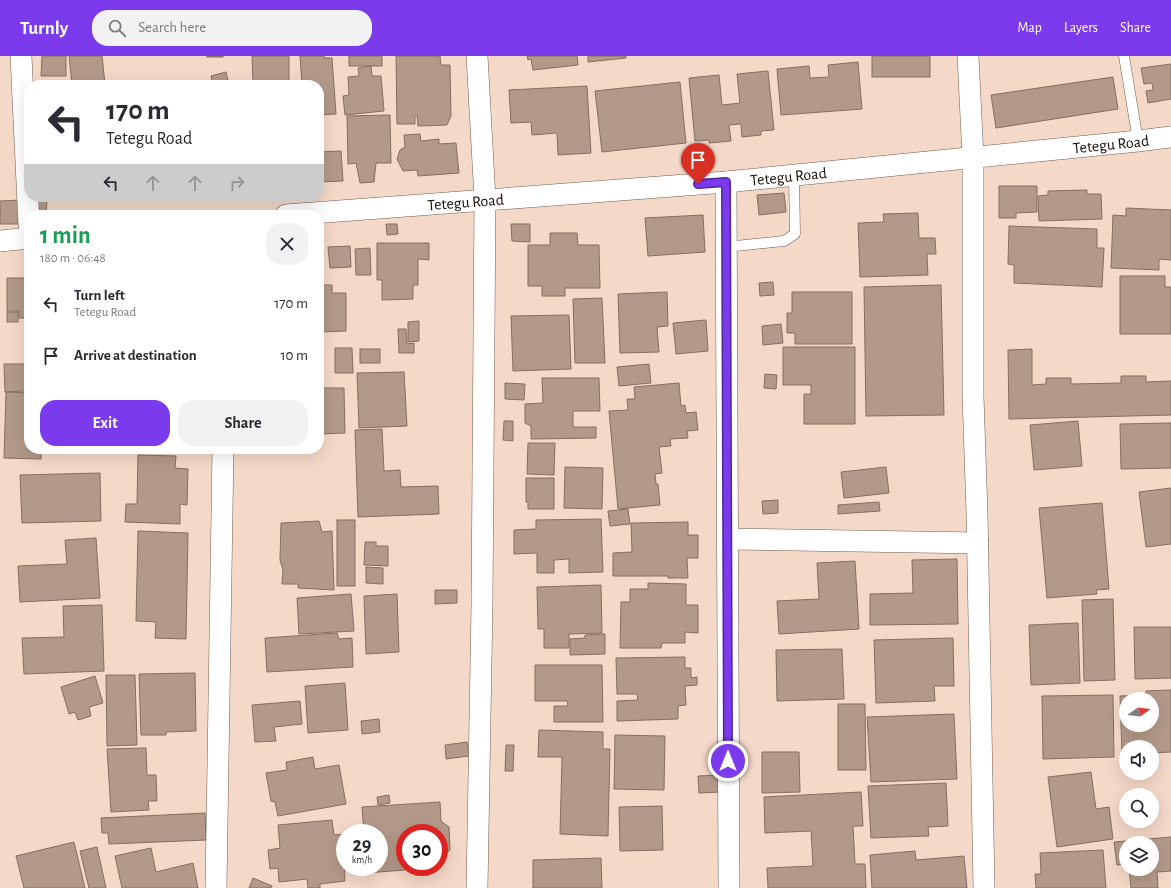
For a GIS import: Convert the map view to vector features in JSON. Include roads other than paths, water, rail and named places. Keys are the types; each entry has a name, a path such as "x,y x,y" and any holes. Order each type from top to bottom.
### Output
{"street":[{"path":"21,56 24,119"},
{"path":"477,56 485,199 482,596 477,888"},
{"path":"968,56 973,158 973,396 978,543 984,888"},
{"name":"Tetegu Road","path":"324,212 485,199 557,196 726,182 1138,142 1171,137"},
{"path":"726,182 729,888"},
{"path":"0,241 24,239"},
{"path":"216,888 223,454"},
{"path":"728,540 978,543"}],"lane":[{"path":"1124,56 1138,142"},
{"path":"726,247 784,240 795,234 794,175"}]}
